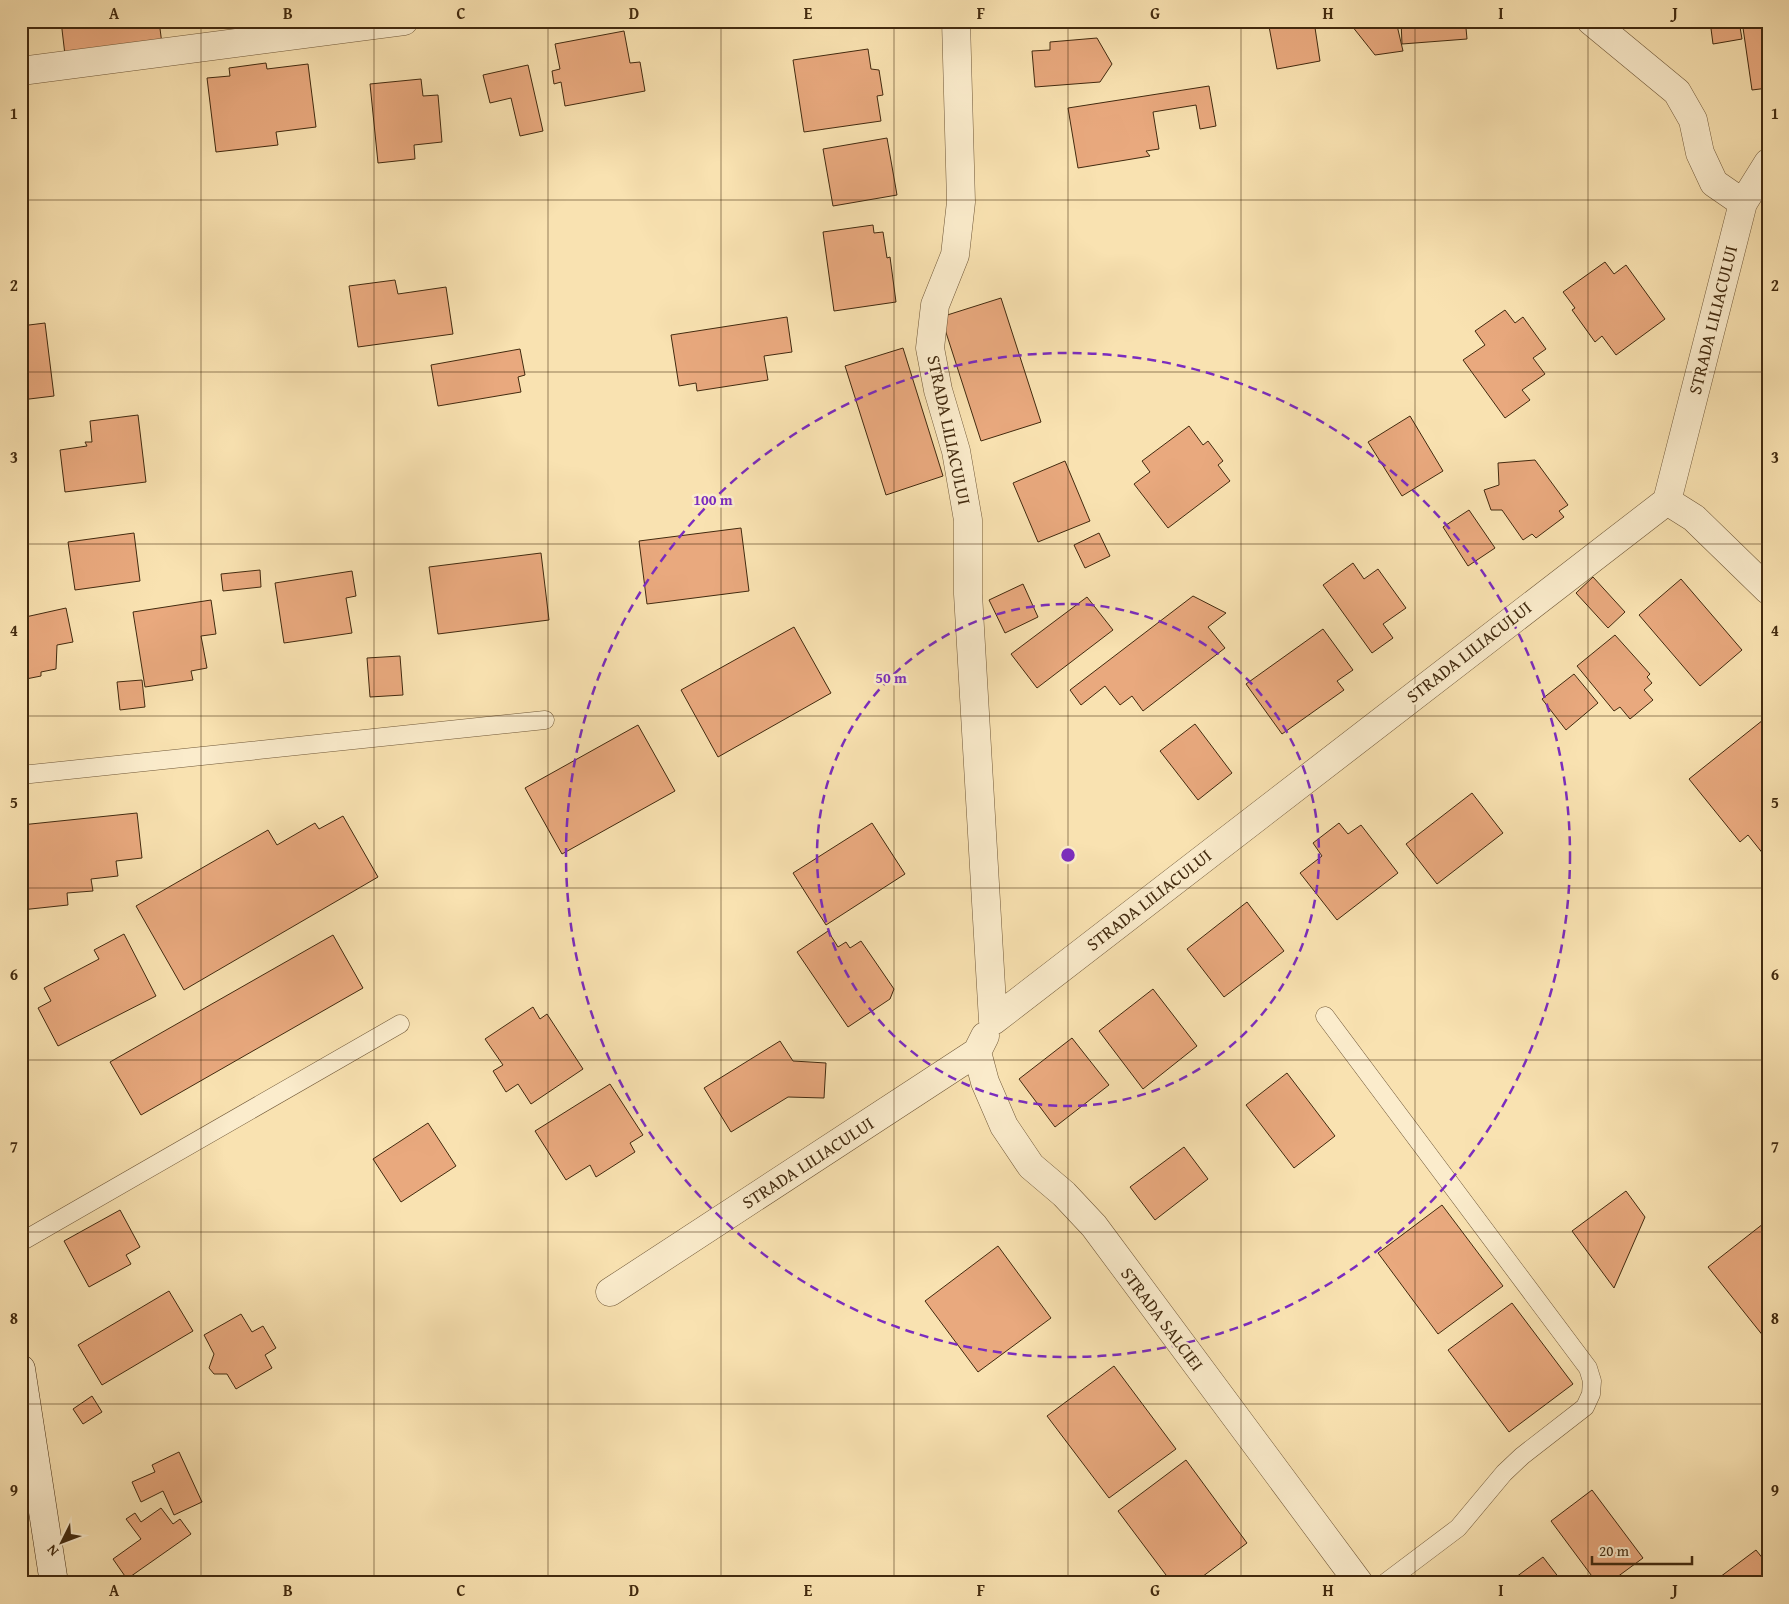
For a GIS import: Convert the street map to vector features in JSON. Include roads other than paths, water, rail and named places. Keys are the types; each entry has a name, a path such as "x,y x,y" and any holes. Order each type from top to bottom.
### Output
{"street":[{"path":"21,71 404,21"},
{"name":"STRADA LILIACULUI","path":"956,21 961,202 955,255 935,306 930,348 938,390 956,451 968,520 968,594 993,1021"},
{"path":"1591,21 1676,92 1694,120 1700,153 1714,183 1743,203"},
{"name":"STRADA LILIACULUI","path":"610,1292 977,1052 993,1021 1667,501 1743,203 1768,163"},
{"path":"1667,501 1694,518 1768,590"},
{"name":"STRADA SALCIEI","path":"977,1052 985,1082 1004,1126 1031,1166 1064,1194 1094,1226 1360,1583"},
{"path":"21,1369 54,1583"}],"lane":[{"path":"21,775 545,720"},
{"path":"1324,1016 1588,1368 1592,1381 1591,1394 1585,1407 1510,1467 1458,1528 1385,1583"},
{"path":"21,1242 400,1024"}]}
